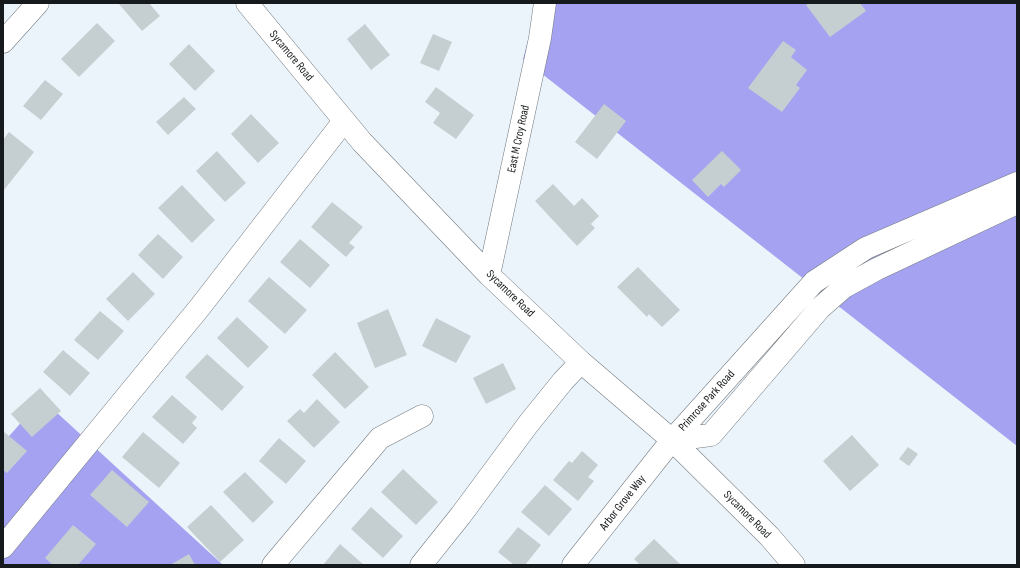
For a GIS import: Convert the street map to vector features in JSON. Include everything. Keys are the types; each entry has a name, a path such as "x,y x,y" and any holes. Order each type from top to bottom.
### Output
{"street":[{"name":"Sycamore Road","path":"247,3 362,142 489,275 581,362 672,440 769,536 794,565"},
{"name":"East M Croy Road","path":"489,275 540,38 544,3"},
{"path":"3,42 31,5"},
{"path":"3,547 200,307 344,121"},
{"name":"Primrose Park Road","path":"672,440 814,282 866,248 1017,183"},
{"name":"Primrose Park Road","path":"672,440 711,435 820,308 844,287 877,269 1017,203"},
{"path":"866,248 877,269"},
{"path":"421,565 461,515 529,423 563,381 581,362"},
{"path":"734,371 753,386"},
{"path":"273,565 380,438 422,416"},
{"name":"Arbor Grove Way","path":"575,564 672,440"}],"shaded area":[{"path":"539,3 1017,3 1017,446 523,59"},
{"path":"42,399 223,565 3,565 3,443"}],"building":[{"path":"149,3 160,16 142,31 119,4"},
{"path":"809,3 860,3 866,11 830,37 806,5"},
{"path":"97,23 115,41 79,77 61,59"},
{"path":"365,24 390,55 371,70 347,39"},
{"path":"433,34 452,42 439,71 420,63"},
{"path":"783,41 796,50 791,57 807,70 796,85 800,88 782,112 748,88"},
{"path":"189,44 215,71 195,91 169,64"},
{"path":"45,80 63,94 41,120 23,106"},
{"path":"436,87 474,115 456,139 433,123 440,113 425,102"},
{"path":"184,97 196,109 168,135 156,122"},
{"path":"604,104 626,121 597,159 575,142"},
{"path":"251,114 279,143 258,163 231,134"},
{"path":"9,132 34,152 4,190 3,140"},
{"path":"217,151 246,183 225,202 196,171"},
{"path":"722,151 741,170 724,187 721,184 708,197 692,180"},
{"path":"553,184 574,206 582,198 599,216 591,224 595,228 577,246 535,201"},
{"path":"182,185 215,220 192,243 158,208"},
{"path":"332,202 363,227 349,243 355,247 346,257 311,227"},
{"path":"158,234 183,257 163,279 138,255"},
{"path":"300,239 330,265 310,288 280,262"},
{"path":"638,267 680,310 662,327 649,314 647,317 617,287"},
{"path":"133,272 155,294 128,321 106,299"},
{"path":"269,277 307,310 285,334 248,301"},
{"path":"388,309 407,355 375,368 357,323"},
{"path":"100,311 124,331 98,360 74,340"},
{"path":"237,317 269,347 248,368 217,338"},
{"path":"436,318 471,336 456,363 422,346"},
{"path":"63,350 90,373 70,396 43,372"},
{"path":"335,352 369,387 345,409 312,375"},
{"path":"207,354 244,387 222,411 185,377"},
{"path":"503,363 516,389 486,404 473,378"},
{"path":"40,388 61,411 32,437 11,414"},
{"path":"172,395 197,417 192,423 197,428 183,444 152,417"},
{"path":"317,399 340,422 314,448 287,421 300,409 304,413"},
{"path":"3,431 27,451 7,473 3,470"},
{"path":"143,432 180,463 159,488 122,457"},
{"path":"852,435 879,465 850,491 823,461"},
{"path":"279,438 306,461 286,484 259,461"},
{"path":"908,447 918,454 909,466 899,459"},
{"path":"582,451 598,465 588,477 594,481 578,501 553,480 569,461 572,463"},
{"path":"403,469 438,502 416,525 381,492"},
{"path":"112,470 149,502 127,527 90,495"},
{"path":"245,472 274,502 253,523 223,492"},
{"path":"545,485 572,509 549,536 521,512"},
{"path":"211,505 244,540 220,562 187,527"},
{"path":"371,507 403,536 383,558 351,529"},
{"path":"73,525 96,544 78,565 53,565 45,558"},
{"path":"518,527 541,545 525,565 514,565 498,552"},
{"path":"654,539 681,565 640,565 634,559"},
{"path":"340,544 364,565 323,565"},
{"path":"189,554 195,565 170,565"}]}
